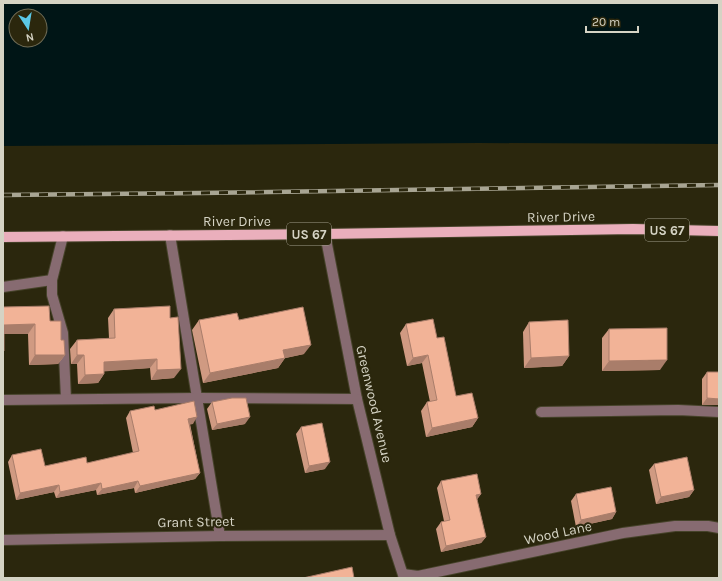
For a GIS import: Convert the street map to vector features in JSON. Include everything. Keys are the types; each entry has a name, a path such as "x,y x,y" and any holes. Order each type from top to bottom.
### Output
{"main road":[{"name":"River Drive","path":"3,237 615,230 719,231"}],"street":[{"name":"Greenwood Avenue","path":"325,234 357,399 390,535 403,576"},
{"path":"63,236 52,280 52,295 63,333 66,399"},
{"path":"170,236 220,536"},
{"path":"3,287 52,280"},
{"path":"3,400 197,398 357,399"},
{"path":"541,412 678,410 719,412"},
{"name":"Wood Lane","path":"403,576 418,576 623,534 675,526 708,526 719,528"},
{"name":"Grant Street","path":"3,540 390,535"}],"shaded area":[{"path":"3,3 719,3 719,144 479,143 3,146"}],"building":[{"path":"49,306 50,321 61,321 61,340 64,340 65,355 35,355 35,324 4,325 3,351 3,307"},
{"path":"170,306 170,318 178,317 181,369 157,370 157,359 104,362 104,374 85,375 84,355 77,355 77,340 115,338 114,309"},
{"path":"303,307 311,345 283,350 285,358 210,373 199,320 237,313 239,320"},
{"path":"433,319 437,338 444,337 456,396 472,393 478,418 432,428 427,402 437,400 428,355 413,358 406,324"},
{"path":"568,320 569,356 531,358 529,322"},
{"path":"667,328 667,360 609,361 609,329"},
{"path":"707,372 719,372 719,399 707,398"},
{"path":"232,398 246,398 250,417 217,424 212,402"},
{"path":"194,401 197,417 188,419 200,473 140,486 138,481 102,489 101,483 60,492 59,485 20,493 12,455 41,449 45,466 86,457 87,463 139,451 130,411 154,406 155,410"},
{"path":"322,423 330,462 309,466 301,427"},
{"path":"687,457 694,490 661,497 654,464"},
{"path":"477,474 481,494 476,495 486,537 446,546 441,522 450,520 441,481"},
{"path":"611,487 616,512 581,520 576,494"},
{"path":"352,567 354,578 303,578"}],"railway":[{"path":"3,195 719,185"}]}
